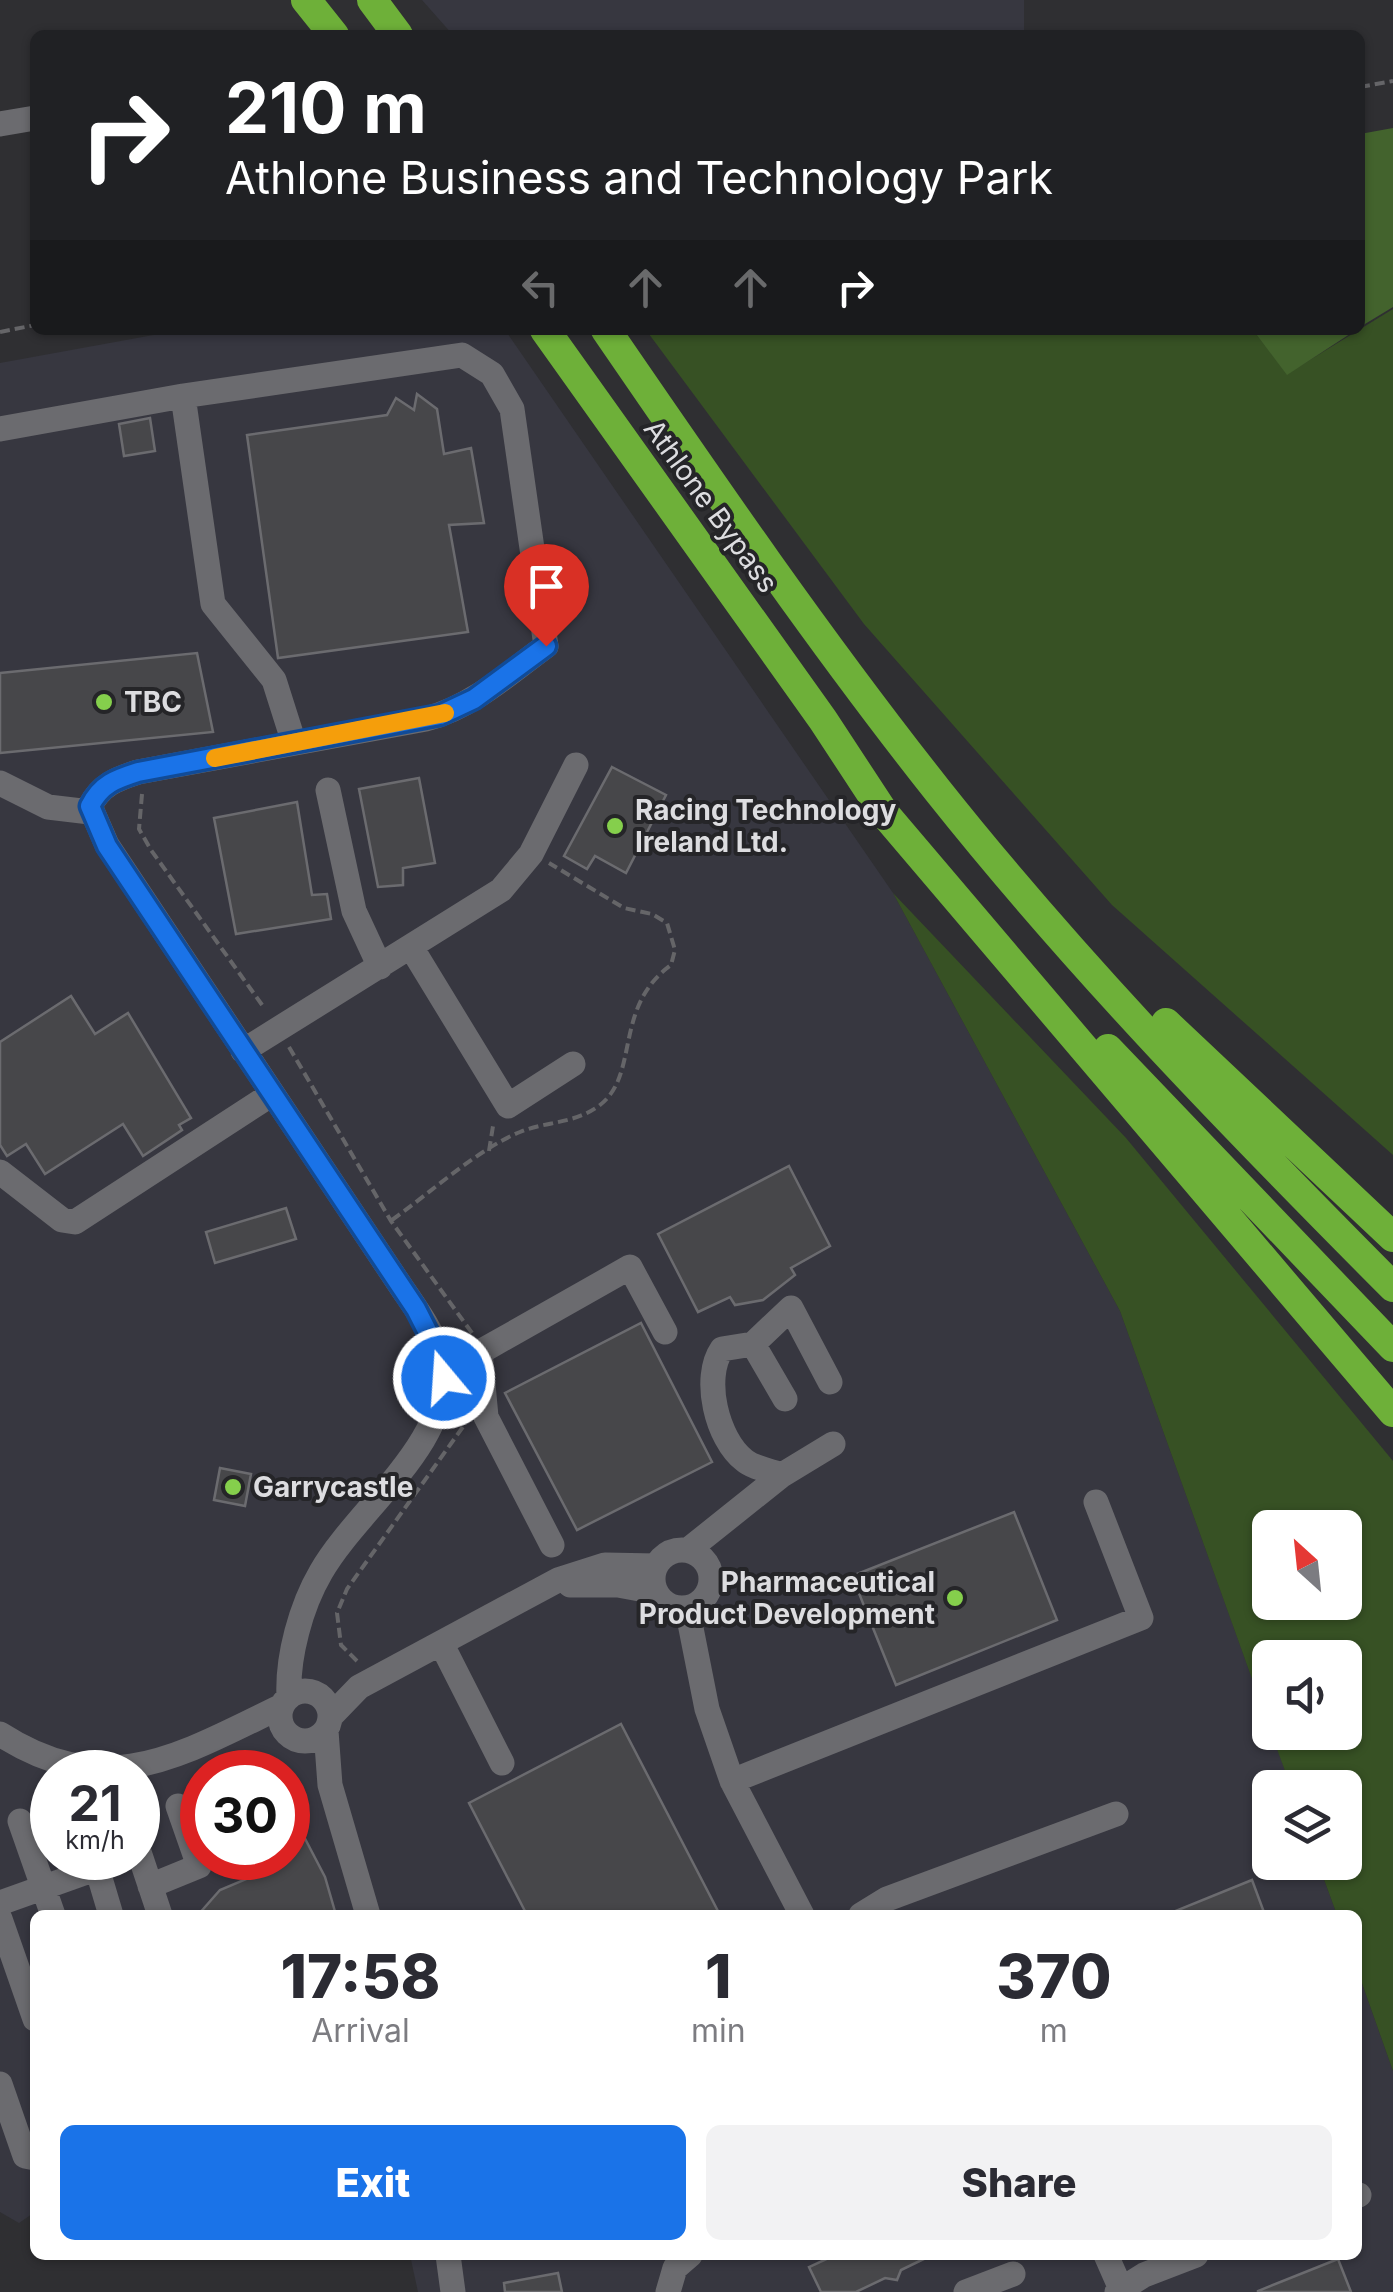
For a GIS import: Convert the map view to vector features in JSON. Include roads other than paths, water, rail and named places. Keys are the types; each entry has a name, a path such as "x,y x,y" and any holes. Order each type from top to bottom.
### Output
{"highway":[{"path":"306,0 330,30"},
{"path":"372,0 394,30"},
{"name":"Athlone Bypass","path":"549,335 823,720"},
{"name":"Athlone Bypass","path":"610,335 859,690"},
{"path":"859,690 1157,1015 1393,1237"},
{"path":"859,690 1032,904 1260,1154 1393,1287"},
{"path":"823,720 1071,1008 1393,1347"},
{"path":"823,720 884,813 1393,1412"}],"street":[{"path":"0,124 30,119"},
{"path":"0,429 183,396 462,355 492,374 512,409 546,646 474,699 440,715 147,770 113,780 99,791 90,812"},
{"path":"183,396 213,604 274,680 294,743"},
{"path":"243,1051 516,877 576,764"},
{"path":"0,782 48,807 90,812"},
{"path":"328,790 354,912 380,966"},
{"path":"90,812 243,1051 416,1309 442,1360 442,1398 431,1426 322,1570 301,1628 314,1740 225,1737"},
{"path":"411,947 508,1106 573,1064"},
{"path":"0,1172 62,1220 75,1222 272,1094"},
{"path":"442,1360 480,1352 630,1268 665,1332"},
{"path":"782,1476 743,1460 721,1422 709,1387 711,1365 722,1349 753,1344 791,1308 830,1382"},
{"path":"753,1344 785,1399"},
{"path":"480,1352 486,1418 552,1545"},
{"path":"330,1785 280,1719 586,1569 656,1566 670,1552 688,1550 782,1476 833,1444"},
{"path":"732,1780 1142,1618 1096,1502"},
{"path":"545,1589 598,1583 656,1592 669,1605 687,1608 697,1604 710,1589 710,1569 742,1511"},
{"path":"688,1550 710,1569"},
{"path":"656,1566 656,1592"},
{"path":"687,1608 708,1709 732,1780 799,1910"},
{"path":"441,1643 502,1763"},
{"path":"160,1760 310,1706"},
{"path":"310,1706 367,1910"},
{"path":"0,1734 34,1750"},
{"path":"150,1886 199,1866 178,1806"},
{"path":"869,1910 887,1899 1116,1814"},
{"path":"20,1821 51,1910"},
{"path":"0,1903 60,1880"},
{"path":"100,1880 109,1910"},
{"path":"147,1880 158,1910"},
{"path":"0,1919 30,2005"},
{"path":"0,2084 25,2156 30,2157"},
{"path":"449,2260 453,2292"},
{"path":"668,2292 675,2268 684,2260"},
{"path":"1108,2260 1119,2290 1185,2260"},
{"path":"966,2292 1012,2274"}],"place":[{"name":"TBC","path":"104,702"},
{"name":"Racing Technology Ireland Ltd.","path":"615,826"},
{"name":"Garrycastle","path":"233,1487"},
{"name":"Pharmaceutical Product Development","path":"955,1598"}]}
